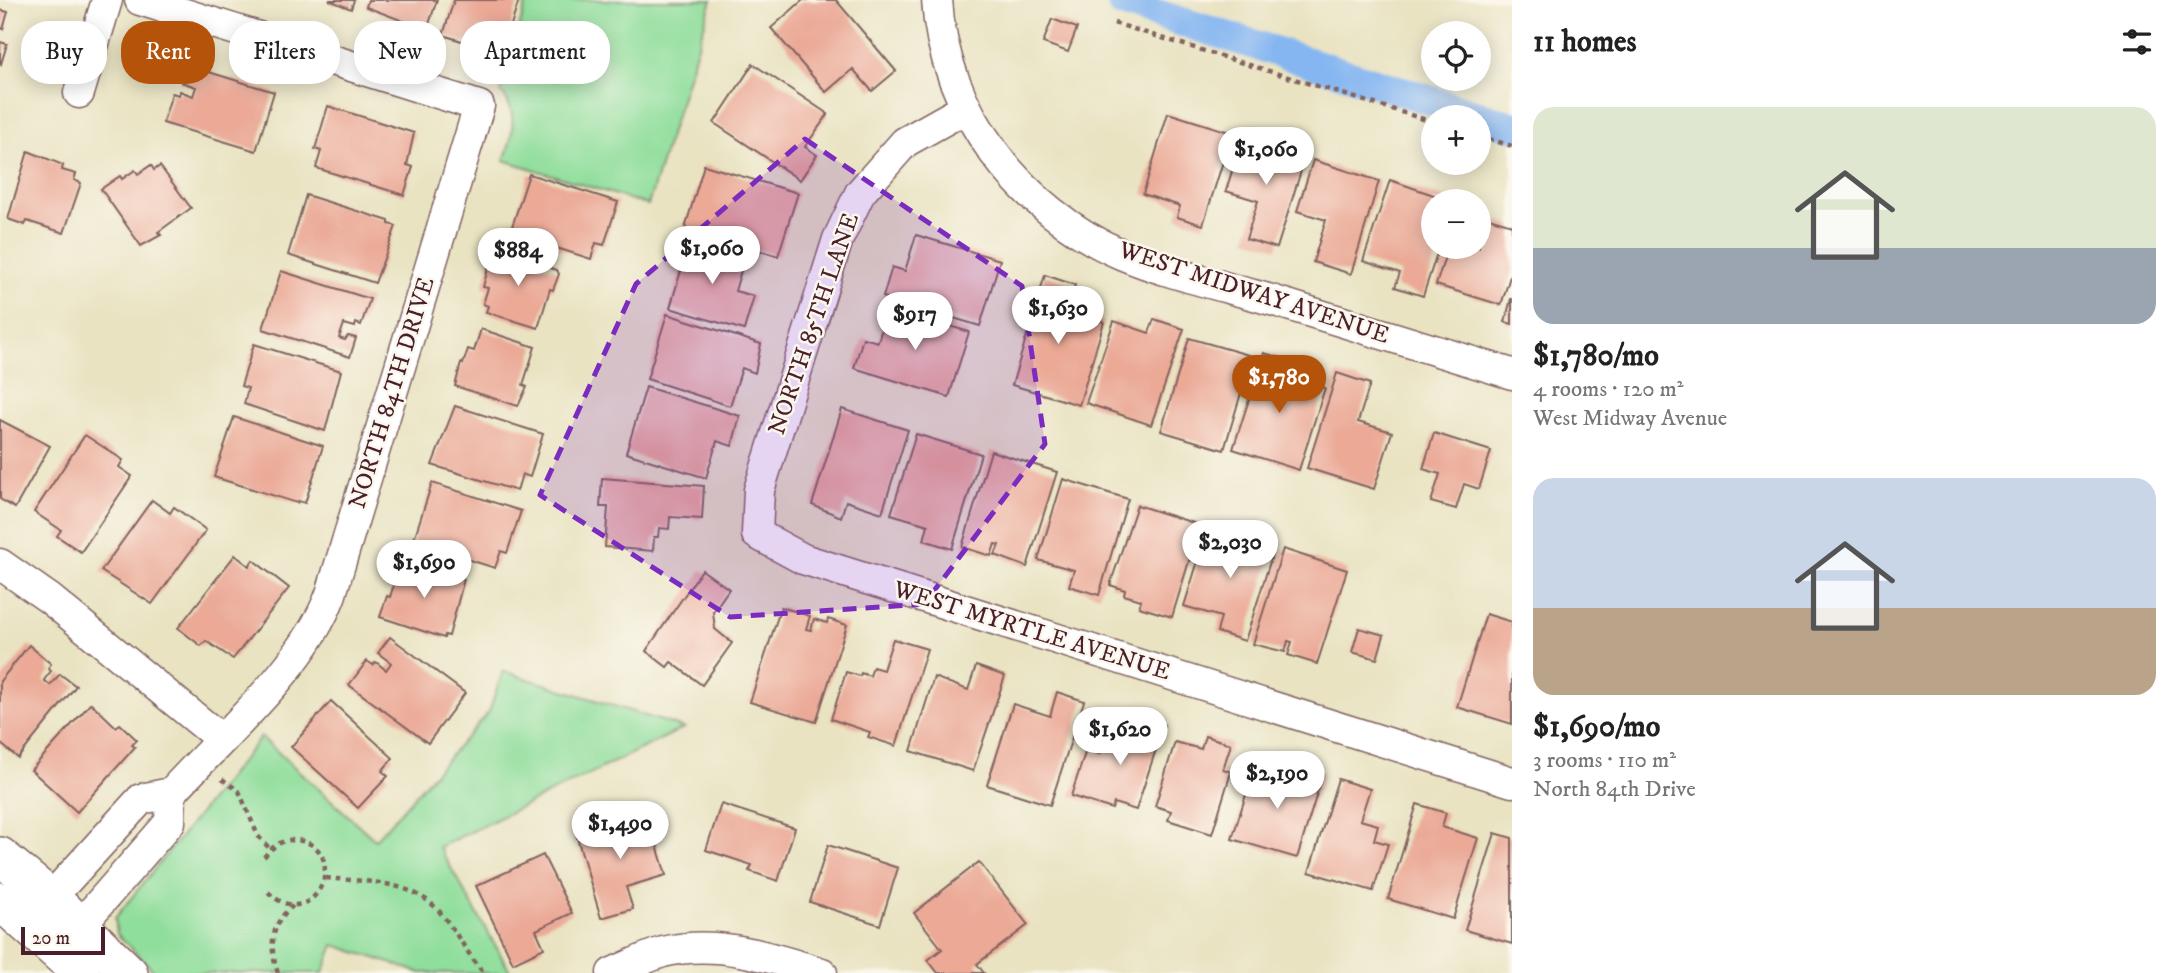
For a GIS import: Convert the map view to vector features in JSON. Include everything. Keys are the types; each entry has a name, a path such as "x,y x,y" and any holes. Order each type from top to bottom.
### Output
{"street":[{"path":"79,93 107,0"},
{"name":"NORTH 84TH DRIVE","path":"140,0 479,106 323,615 294,659 171,793"},
{"path":"937,0 951,72 964,109"},
{"name":"WEST MIDWAY AVENUE","path":"964,109 999,161 1058,217 1120,254 1512,374"},
{"name":"NORTH 85TH LANE","path":"757,534 759,490 838,239 854,204 880,166 905,142 964,109"},
{"name":"WEST MYRTLE AVENUE","path":"757,534 803,559 1512,782"},
{"path":"0,564 50,599 221,739"},
{"path":"26,907 141,799 171,793 170,822 74,950"},
{"path":"0,856 26,907 74,950 129,973"},
{"path":"612,973 662,952 713,946 771,957 822,973"}],"path":[{"path":"1114,23 1421,118"},
{"path":"1491,140 1512,146"},
{"path":"200,761 239,791 258,836 270,849"},
{"path":"264,857 270,849 289,840 310,844 323,860 326,878 314,898 294,905 284,904 267,891"},
{"path":"326,878 387,883 411,892 437,909 484,973"},
{"path":"278,973 271,954 272,940 282,917 294,905"}],"highlighted area":[{"path":"805,139 1022,286 1045,444 924,604 730,617 540,495 636,284"}],"green space":[{"path":"527,0 712,0 648,205 504,160 513,125 507,99 501,92 503,84 610,84 610,21 521,21"},
{"path":"503,671 684,728 439,847 511,973 421,973 334,945 323,973 156,973 117,934 115,918 261,737 375,840 489,712"}],"building":[{"path":"329,0 354,0 351,9"},
{"path":"368,0 437,0 430,21 403,21 366,7"},
{"path":"454,0 519,0 512,21 460,21 460,40 446,36 446,25"},
{"path":"803,0 836,0 896,71 872,91 853,69 826,92 771,28"},
{"path":"0,10 8,12 3,29 0,28"},
{"path":"1052,19 1077,28 1068,52 1043,43"},
{"path":"0,42 7,44 1,64 0,63"},
{"path":"753,64 828,114 805,147 817,155 800,180 714,123"},
{"path":"215,74 229,78 229,84 248,84 274,92 256,151 163,123 172,93 179,95 180,91 193,96 196,87 187,84 215,84"},
{"path":"328,106 414,133 407,165 413,167 404,195 316,168 321,151 315,149"},
{"path":"1168,113 1232,133 1203,225 1177,217 1180,206 1143,194"},
{"path":"1242,138 1305,158 1277,248 1246,239 1258,201 1226,191"},
{"path":"28,151 63,165 62,170 76,174 74,180 81,183 64,233 27,221 25,225 8,219"},
{"path":"1313,160 1379,181 1351,274 1313,262 1326,220 1297,211"},
{"path":"151,165 154,170 160,166 191,208 158,232 161,235 141,246 101,189 120,176 122,179 135,170 138,174"},
{"path":"704,165 798,193 778,256 685,228"},
{"path":"529,174 618,202 604,245 596,243 591,259 510,233"},
{"path":"1390,180 1421,191 1421,259 1435,259 1423,296 1395,287 1400,273 1363,261"},
{"path":"306,195 389,221 389,224 396,226 375,283 288,255"},
{"path":"1491,219 1512,225 1512,270 1501,305 1436,285 1444,259 1491,259"},
{"path":"916,235 1000,260 980,326 883,297 892,267 905,271"},
{"path":"690,240 745,257 735,291 754,296 744,330 670,308"},
{"path":"493,250 557,270 559,274 553,290 550,289 538,328 486,312 488,306 483,304 488,288 483,287"},
{"path":"281,271 370,299 361,325 356,323 355,327 344,324 339,338 356,338 350,357 263,329"},
{"path":"1045,275 1075,285 1067,311 1104,322 1079,405 1012,385"},
{"path":"1512,299 1512,324 1505,322"},
{"path":"888,307 969,332 949,397 854,368 863,338 878,342"},
{"path":"667,314 761,344 755,373 742,368 730,406 647,379"},
{"path":"1154,319 1184,329 1151,425 1086,403 1114,321 1149,333"},
{"path":"481,329 535,347 523,385 527,387 518,406 455,386 461,363 463,364 468,349 474,351"},
{"path":"1189,338 1252,356 1224,450 1161,431"},
{"path":"254,344 341,371 325,431 244,404 248,388 241,386"},
{"path":"1264,353 1292,361 1288,377 1325,388 1299,470 1233,449"},
{"path":"1337,373 1370,384 1358,422 1392,432 1374,489 1307,468"},
{"path":"646,387 740,416 732,446 717,441 706,478 626,453"},
{"path":"455,406 543,434 530,477 522,474 517,491 432,465"},
{"path":"842,409 908,430 882,513 846,501 841,517 812,505"},
{"path":"234,417 323,446 305,503 297,503 214,477"},
{"path":"0,420 50,446 15,508 0,499"},
{"path":"1434,433 1491,451 1479,489 1464,484 1456,509 1431,502 1440,474 1423,469"},
{"path":"916,434 981,454 952,549 924,540 928,525 891,514"},
{"path":"85,435 123,460 119,467 132,476 81,552 57,536 61,530 34,512"},
{"path":"991,451 1057,472 1027,567 995,555 999,545 995,544 991,556 962,547"},
{"path":"602,478 704,486 702,519 670,517 669,529 659,528 658,537 654,537 653,551 605,547 608,507 600,507"},
{"path":"1063,479 1128,499 1099,595 1069,586 1074,570 1038,560"},
{"path":"432,483 521,511 507,553 501,551 495,568 413,542"},
{"path":"152,500 170,513 174,507 206,530 152,604 101,571"},
{"path":"1137,505 1200,525 1172,617 1139,607 1141,600 1124,595 1125,590 1110,585"},
{"path":"1209,525 1275,546 1245,641 1217,632 1221,617 1184,606"},
{"path":"1283,549 1347,570 1317,664 1288,655 1292,642 1288,641 1285,652 1253,644"},
{"path":"235,555 249,566 253,560 289,588 233,659 206,641 201,646 178,628"},
{"path":"408,561 464,579 449,636 445,635 444,638 380,617 395,581 401,583"},
{"path":"702,570 729,589 713,612 715,629 732,643 702,685 671,662 667,667 646,651"},
{"path":"781,607 810,616 806,629 811,630 814,619 827,623 828,619 847,625 816,722 750,702"},
{"path":"1486,614 1512,622 1512,724 1457,707"},
{"path":"1359,628 1384,635 1377,659 1352,652"},
{"path":"390,637 465,693 428,743 349,685 367,661 373,665 376,662 386,670 391,663 378,653"},
{"path":"893,639 927,649 896,746 868,737 870,732 831,719 846,672 870,676 873,667 883,670"},
{"path":"29,645 51,664 48,668 51,671 44,680 50,685 60,674 76,686 18,758 0,743 0,681"},
{"path":"976,666 1005,676 973,771 911,751 934,677 968,690"},
{"path":"1057,692 1084,701 1050,805 987,785 1013,704 1050,716"},
{"path":"331,701 393,758 382,771 388,776 358,808 291,747"},
{"path":"91,703 116,727 120,724 137,740 132,745 135,747 77,812 31,770"},
{"path":"1133,715 1164,725 1136,810 1114,803 1112,809 1071,796 1086,750 1100,754 1105,740 1123,746"},
{"path":"1205,736 1231,744 1223,769 1231,772 1212,834 1168,820 1171,811 1155,806 1175,742 1201,749"},
{"path":"1255,766 1302,780 1305,768 1323,774 1297,858 1232,839"},
{"path":"1338,779 1370,789 1360,820 1378,825 1374,840 1388,844 1373,891 1309,872"},
{"path":"721,804 795,828 778,881 749,871 752,865 706,850"},
{"path":"1417,804 1446,813 1442,827 1478,838 1453,919 1388,899"},
{"path":"647,813 666,875 626,887 633,909 601,918 576,834"},
{"path":"1495,833 1512,838 1512,944 1465,930"},
{"path":"828,845 898,868 880,925 810,902"},
{"path":"543,855 572,913 536,930 544,948 513,963 476,886"},
{"path":"979,862 1028,925 977,964 984,973 938,973 928,960 942,949 914,913"}],"waterway":[{"path":"1122,3 1512,126"}]}
